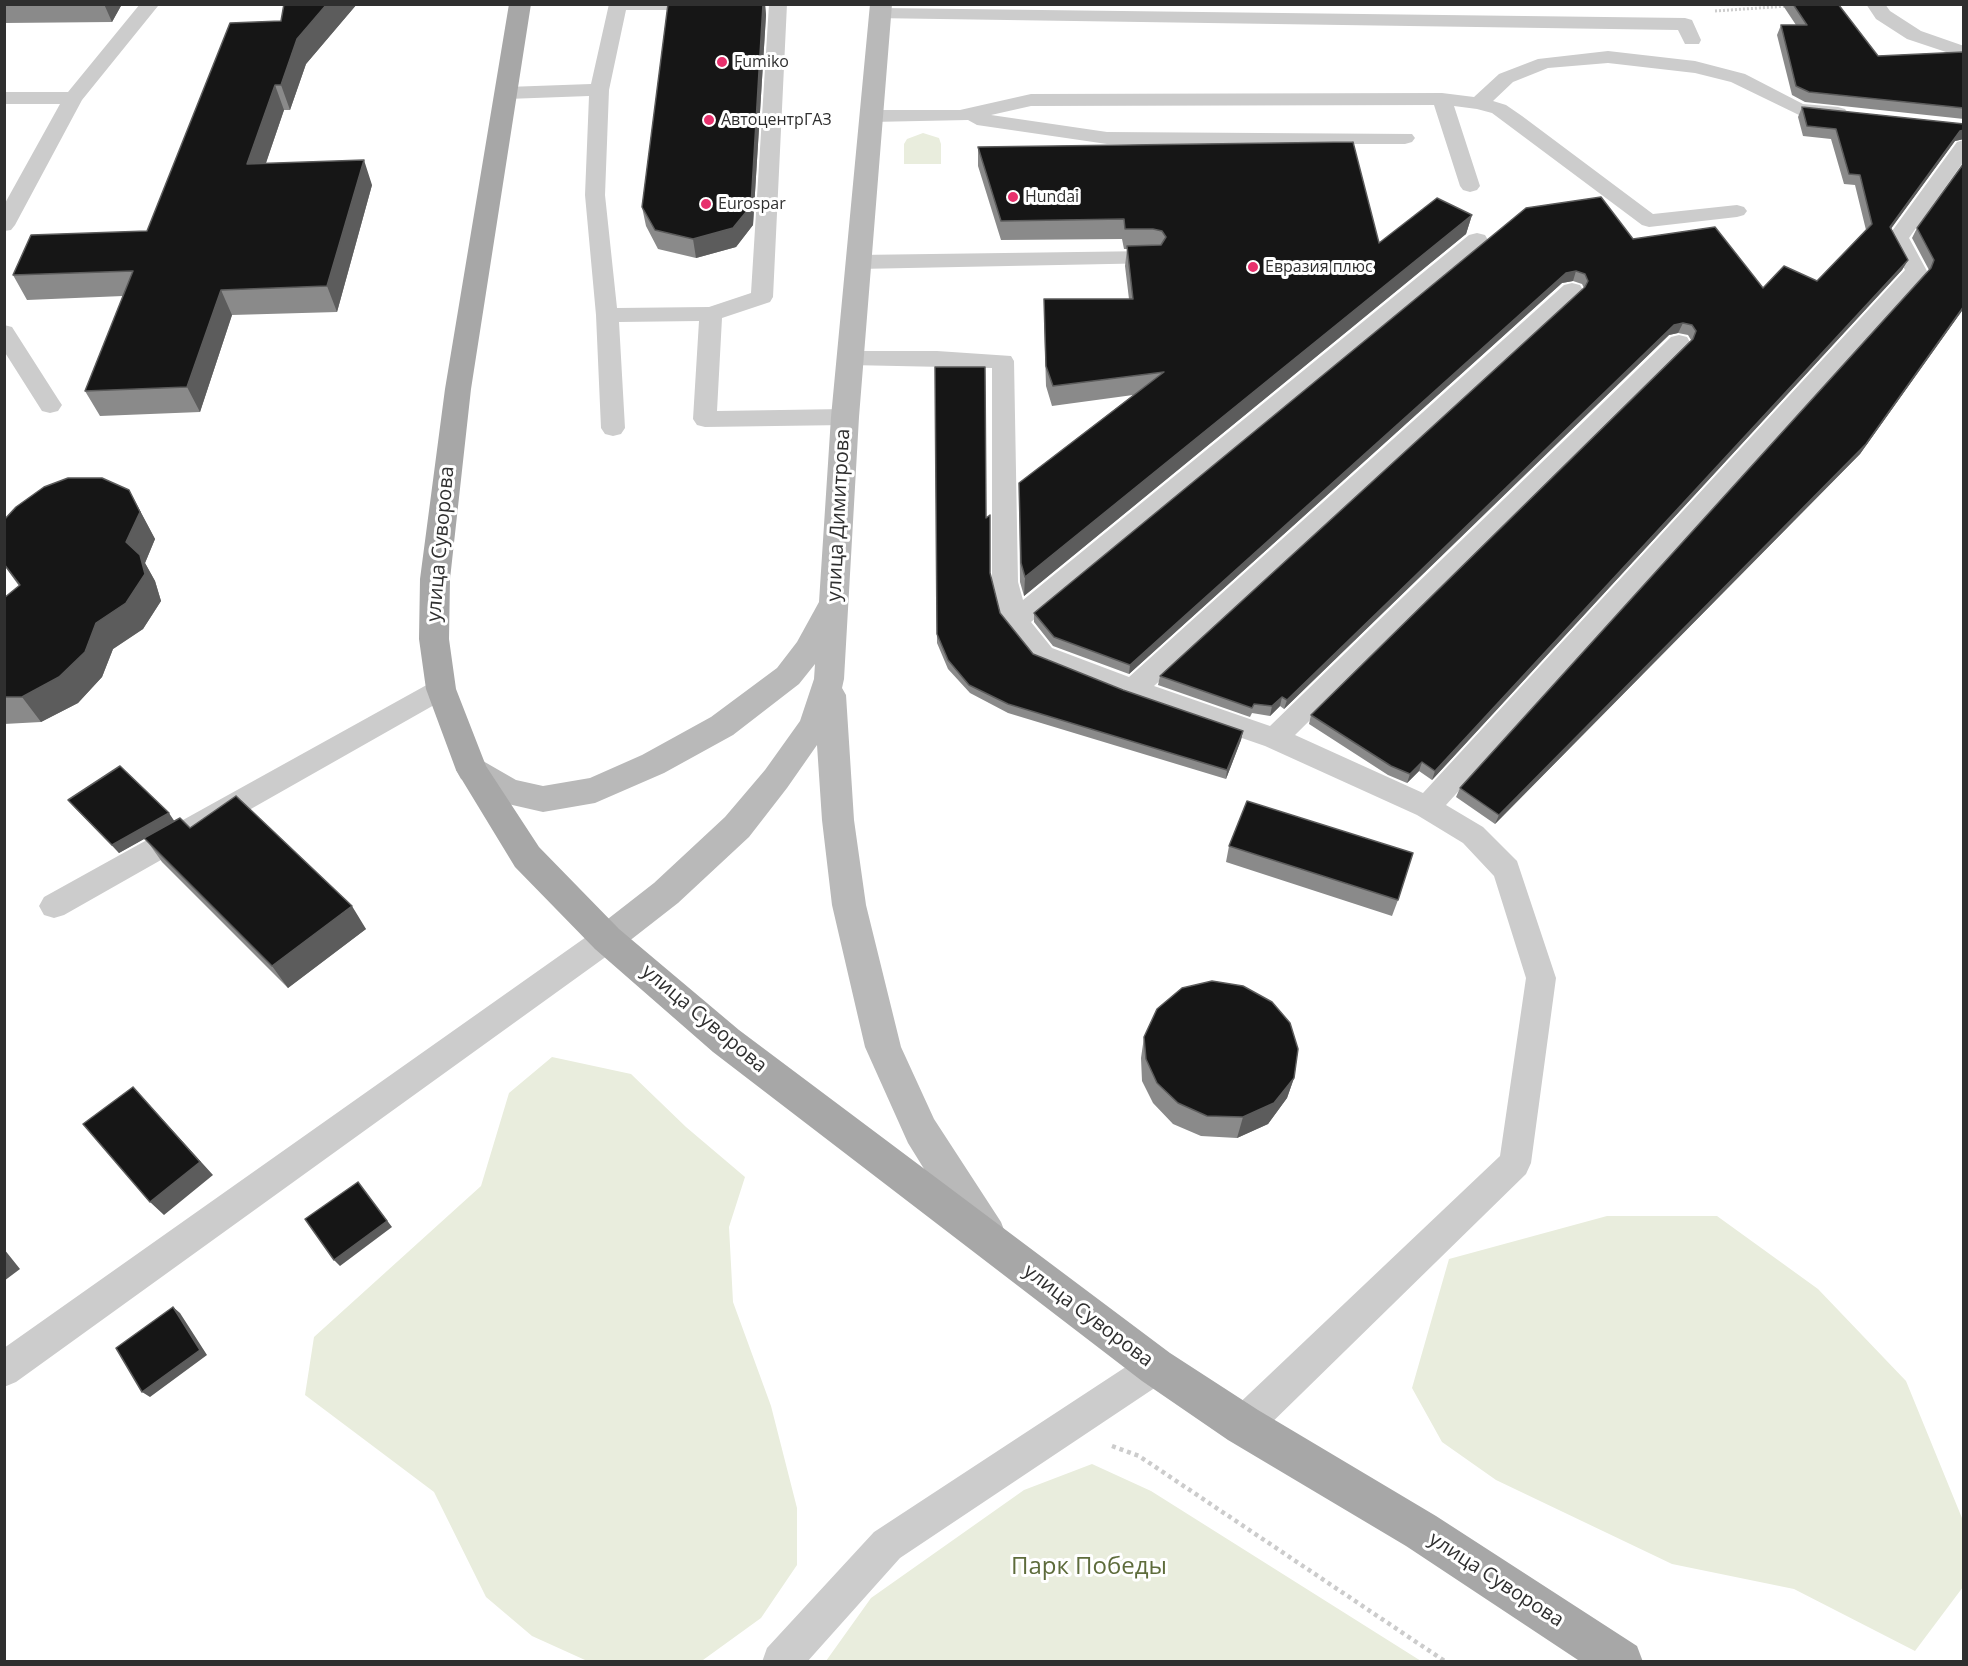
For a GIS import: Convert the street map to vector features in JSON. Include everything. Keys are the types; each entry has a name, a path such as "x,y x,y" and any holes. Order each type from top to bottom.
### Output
{"main road":[{"name":"улица Суворова","path":"520,4 458,389 435,579 434,639 441,689 472,770 526,857 607,939 726,1041 1156,1367 1243,1425 1421,1531 1622,1662"},
{"name":"улица Димитрова","path":"607,939 666,893 736,827 776,779 814,725 829,679 845,417 880,9"},
{"path":"472,770 507,791 543,799 595,790 653,764 722,726 788,676 808,650 835,600"},
{"path":"829,679 838,820 849,905 884,1047 921,1131 993,1244"}],"lane":[{"path":"614,428 607,315 595,195 599,90 618,5 755,4"},
{"path":"607,315 711,314 762,297 778,4"},
{"path":"1875,4 1883,15 1914,35 1964,52"},
{"path":"4,225 73,98 149,6"},
{"path":"880,9 1685,24 1692,40"},
{"path":"1479,103 1506,78 1545,63 1608,57 1695,67 1738,78 1799,109 1858,116"},
{"path":"507,93 599,90"},
{"path":"4,98 73,98"},
{"path":"960,116 1031,100 1442,99 1479,103 1499,109 1515,120 1649,221 1737,211"},
{"path":"1442,99 1470,186"},
{"path":"871,116 960,116 1107,138 1405,138"},
{"path":"1427,807 1916,271 1898,238 1964,146"},
{"path":"1015,621 1477,240"},
{"path":"858,262 1151,258"},
{"path":"1132,690 1572,290"},
{"path":"711,314 705,419 845,417"},
{"path":"4,332 50,405"},
{"path":"1275,738 1679,342"},
{"path":"850,358 1003,361 1005,582 1015,621 1043,655 1132,690 1275,738 1427,807 1473,835 1507,870 1540,978 1515,1163 1243,1425"},
{"path":"54,906 441,689"},
{"path":"4,1370 607,939"},
{"path":"781,1662 886,1545 1156,1367"}],"path":[{"path":"1705,12 1789,6"},
{"path":"1101,1442 1139,1456 1446,1662"}],"green space":[{"path":"923,133 939,138 941,164 904,164 904,144 907,139"},
{"path":"552,1057 631,1074 686,1127 745,1177 729,1227 733,1302 771,1406 797,1508 797,1565 761,1618 703,1660 585,1660 532,1636 486,1597 434,1492 305,1395 314,1337 481,1186 509,1093"},
{"path":"1607,1216 1717,1216 1818,1289 1906,1381 1964,1523 1963,1587 1915,1651 1794,1589 1672,1564 1496,1480 1442,1442 1412,1388 1449,1259"},
{"name":"Парк Победы","path":"1092,1464 1151,1491 1421,1661 826,1661 871,1598 1024,1490"}],"building":[{"path":"284,4 327,4 297,39 281,85 275,85 247,164 364,160 327,286 221,290 187,387 85,391 133,271 13,275 31,235 147,231 230,23 281,21"},
{"name":"АвтоцентрГАЗ","path":"668,4 763,4 751,206 733,228 693,239 655,230 642,207"},
{"path":"1793,4 1838,4 1878,56 1964,52 1964,108 1809,92 1796,86 1781,25 1807,25"},
{"path":"1802,107 1964,124 1964,130 1960,131 1890,227 1908,260 1435,771 1422,762 1410,774 1391,766 1311,715 1693,339 1696,331 1692,325 1683,323 1674,325 1287,700 1282,697 1272,706 1254,704 1252,708 1160,676 1585,287 1588,281 1585,274 1576,271 1566,273 1130,665 1054,637 1034,613 1526,208 1601,197 1633,239 1715,227 1763,288 1784,266 1817,281 1872,224 1860,175 1849,174 1836,129 1807,126"},
{"path":"1353,142 1379,243 1437,198 1472,215 1025,577 1021,563 1019,483 1164,372 1053,386 1046,366 1044,299 1133,299 1127,246 1161,245 1166,237 1162,231 1153,229 1125,229 1124,219 1001,221 978,147"},
{"path":"1964,163 1964,306 1866,444 1499,815 1460,788 1931,268 1934,260 1917,228"},
{"path":"935,367 985,367 986,518 990,515 990,573 1000,613 1033,654 1123,690 1243,731 1227,770 1008,704 969,685 948,660 937,634"},
{"path":"68,478 102,478 129,490 140,512 126,542 140,555 145,574 126,603 96,623 85,652 59,677 22,697 4,697 4,598 20,585 4,564 4,520 16,507 44,487"},
{"path":"120,766 169,813 112,845 68,800"},
{"path":"236,796 352,906 272,966 144,838 180,818 190,828"},
{"path":"1247,801 1413,853 1398,900 1229,846"},
{"path":"1212,981 1243,986 1272,1002 1290,1023 1298,1049 1294,1078 1274,1103 1243,1117 1207,1116 1178,1103 1157,1083 1146,1059 1144,1037 1157,1009 1182,988"},
{"path":"133,1087 200,1162 150,1202 83,1124"},
{"path":"358,1182 387,1221 334,1260 305,1219"},
{"path":"173,1307 200,1350 142,1392 116,1348"}],"place":[{"name":"Fumiko","path":"722,62"},
{"name":"АвтоцентрГАЗ","path":"709,120"},
{"name":"Hundai","path":"1013,197"},
{"name":"Eurospar","path":"706,204"},
{"name":"Евразия плюс","path":"1253,267"}]}
